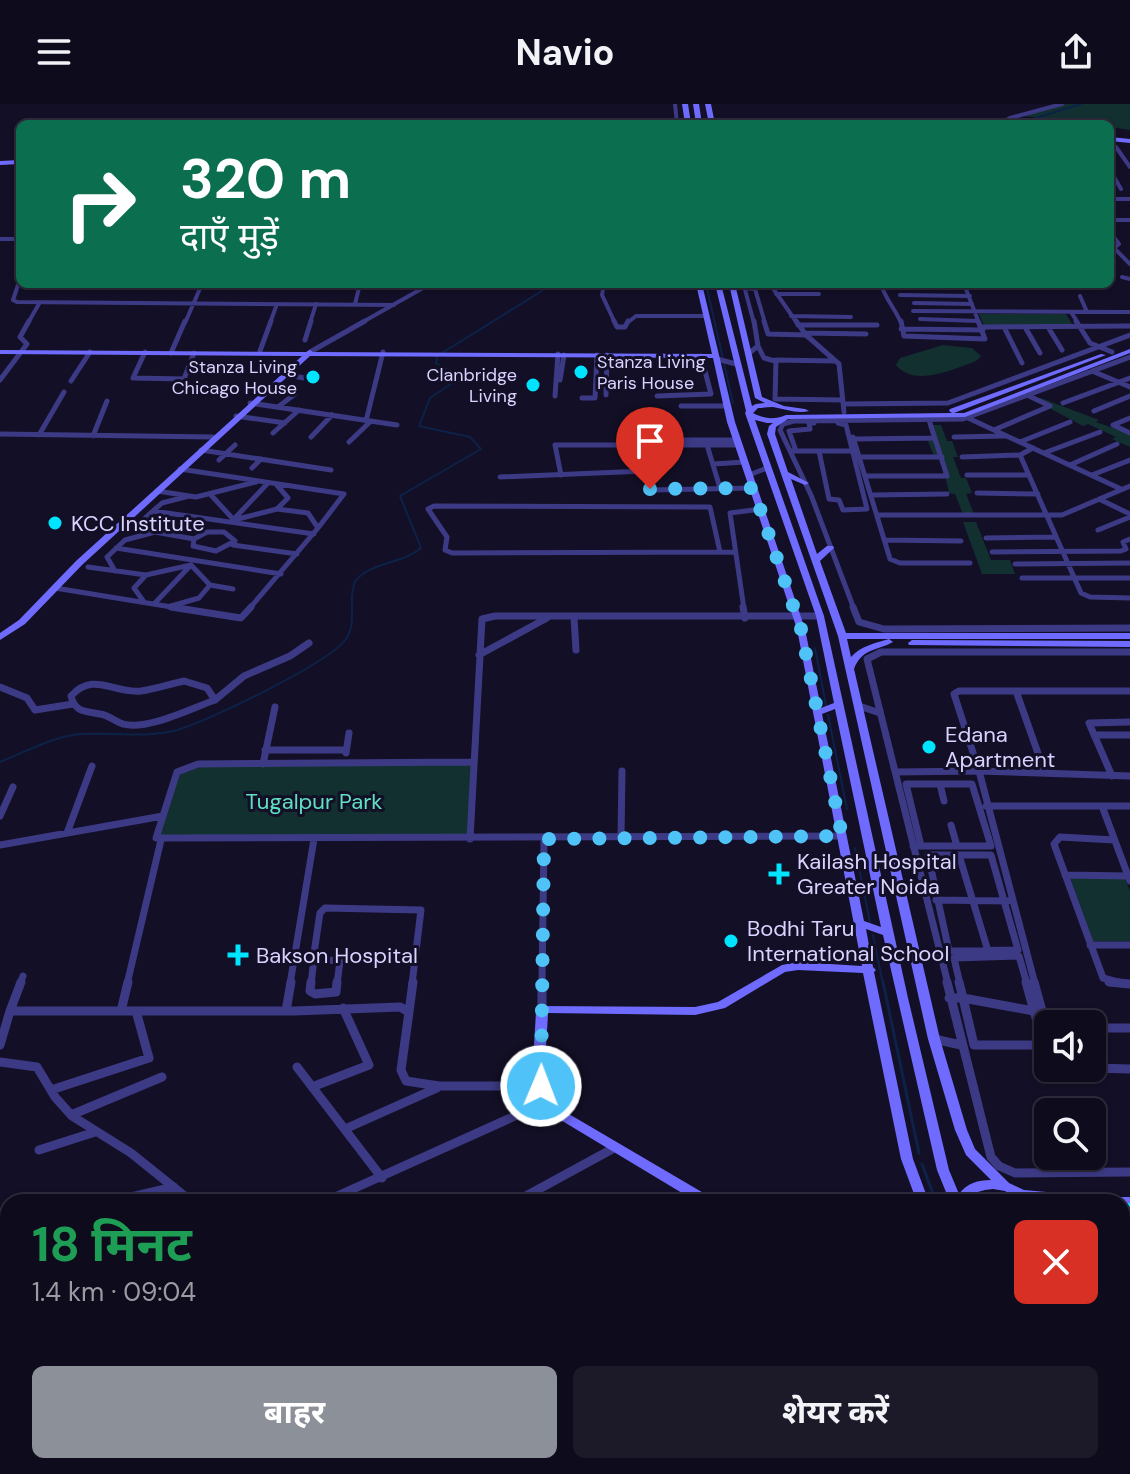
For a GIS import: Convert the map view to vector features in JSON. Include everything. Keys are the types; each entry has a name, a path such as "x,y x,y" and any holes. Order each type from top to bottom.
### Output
{"street":[{"path":"1012,120 1062,104"},
{"path":"1116,147 1130,168"},
{"path":"1114,177 1121,189"},
{"path":"1114,248 1130,264"},
{"path":"1122,277 1130,279"},
{"path":"17,288 13,301 394,305"},
{"path":"171,353 201,288"},
{"path":"355,304 359,288"},
{"path":"0,637 22,622 213,437 308,353 423,288"},
{"path":"603,288 602,295 617,327 625,327 632,317 707,316"},
{"path":"700,288 727,406 797,617 907,1159 920,1194"},
{"path":"719,288 733,364 820,616 943,1170 955,1194"},
{"path":"733,288 759,398 787,412 771,434 843,639 934,1039 970,1152 1004,1185 1019,1194"},
{"path":"744,288 760,355 775,361 836,361"},
{"path":"751,288 755,289 767,332"},
{"path":"772,288 804,334 836,361 844,409 893,562 970,563"},
{"path":"882,288 901,322 901,329 981,326"},
{"path":"966,288 981,326"},
{"path":"776,294 819,294"},
{"path":"900,295 970,296"},
{"path":"1080,296 1087,312"},
{"path":"0,380 27,343 21,336 40,302"},
{"path":"914,303 972,304"},
{"path":"260,351 277,304"},
{"path":"305,340 316,304"},
{"path":"750,311 762,310"},
{"path":"913,311 1130,312"},
{"path":"1071,312 1090,343 1112,352"},
{"path":"791,316 851,317"},
{"path":"920,319 1004,327 1130,326"},
{"path":"798,325 877,325"},
{"path":"1004,327 1022,363"},
{"path":"1025,327 1040,353"},
{"path":"1048,327 1062,350"},
{"path":"757,332 767,332 773,336 866,334"},
{"path":"1130,335 945,404 844,409 783,424 780,430 793,451 859,622 869,627 1130,628"},
{"path":"748,354 758,346"},
{"path":"0,352 260,351 701,356 733,364"},
{"path":"750,413 762,405 947,412 1019,384 1130,351"},
{"path":"750,413 767,421 783,418 965,415 1087,359 1130,351"},
{"path":"775,361 776,399 844,409 868,418 929,420 968,418 1092,371 1130,351"},
{"path":"71,381 90,352"},
{"path":"145,352 133,378 184,379 194,353"},
{"path":"349,442 368,421 383,353"},
{"path":"560,382 561,354"},
{"path":"555,396 561,354"},
{"path":"582,398 595,398 597,355"},
{"path":"606,395 607,355"},
{"path":"657,396 711,394 701,356"},
{"path":"1092,371 1130,387"},
{"path":"283,374 304,378"},
{"path":"1063,403 1130,378"},
{"path":"1009,380 1019,384"},
{"path":"39,435 64,392"},
{"path":"278,407 295,394"},
{"path":"994,430 1050,406 1029,396"},
{"path":"1094,411 1130,396"},
{"path":"93,436 107,401"},
{"path":"250,403 397,425"},
{"path":"681,406 727,406"},
{"path":"273,433 299,410"},
{"path":"311,437 332,415"},
{"path":"236,416 285,423"},
{"path":"968,418 1121,489"},
{"path":"1130,418 1113,425 1130,433"},
{"path":"866,476 946,476 929,420"},
{"path":"1020,442 1070,422"},
{"path":"793,451 790,429 810,429 809,423 846,425 868,505 862,510 843,510 839,500 829,499 819,451"},
{"path":"1044,453 1100,432"},
{"path":"0,434 213,437"},
{"path":"954,437 1007,436"},
{"path":"854,439 935,438"},
{"path":"634,440 738,443"},
{"path":"561,475 555,445 738,443"},
{"path":"1070,465 1117,444"},
{"path":"219,460 235,445"},
{"path":"707,445 720,488"},
{"path":"962,457 1020,455 1033,448"},
{"path":"201,450 331,470"},
{"path":"793,451 852,451"},
{"path":"1020,455 1085,596 1130,598"},
{"path":"860,457 942,457"},
{"path":"252,468 261,459"},
{"path":"642,459 650,489 655,491 753,488"},
{"path":"1092,475 1130,460"},
{"path":"713,464 745,462"},
{"path":"749,475 767,468"},
{"path":"55,588 241,618 281,574 344,494 180,469"},
{"path":"500,477 645,471"},
{"path":"784,473 805,483"},
{"path":"967,475 1029,475"},
{"path":"155,532 145,518 162,503 260,481"},
{"path":"272,483 288,498 277,509"},
{"path":"224,532 272,483"},
{"path":"878,515 1065,514 1130,486"},
{"path":"157,491 189,496"},
{"path":"977,493 1038,494"},
{"path":"210,494 233,521"},
{"path":"872,495 947,494"},
{"path":"1099,499 1130,515"},
{"path":"720,552 710,507 434,506 428,509 447,537 444,548 452,553 734,552"},
{"path":"233,521 277,509 308,513 316,531"},
{"path":"745,618 730,513 761,509"},
{"path":"153,511 316,531"},
{"path":"1098,530 1130,515"},
{"path":"115,571 107,557 116,548 125,540 155,532 194,539 207,532 224,532 234,537 233,545"},
{"path":"986,538 1056,537"},
{"path":"792,540 804,538 806,546 812,544"},
{"path":"194,539 193,546 205,551 220,551 233,545 297,554"},
{"path":"992,552 1121,551 1126,549 1123,542 1130,539"},
{"path":"886,540 961,541"},
{"path":"116,548 193,563 281,574"},
{"path":"817,559 830,548"},
{"path":"154,604 205,551"},
{"path":"88,567 146,575 193,563"},
{"path":"193,563 210,585 233,589"},
{"path":"1015,564 1130,563"},
{"path":"144,602 134,588 146,575"},
{"path":"1022,578 1130,578"},
{"path":"169,606 199,598 210,585"},
{"path":"470,839 482,619 495,616 820,616"},
{"path":"836,616 852,628 886,639 969,644 1130,644"},
{"path":"479,655 549,617"},
{"path":"574,617 576,650"},
{"path":"843,639 1130,636"},
{"path":"850,668 852,660 862,650 886,639"},
{"path":"215,700 207,688 184,681 141,691 122,691 98,683 80,686 71,696 73,704 82,712 104,714 124,725 148,724 215,700 244,676 290,656 309,643"},
{"path":"969,644 980,652"},
{"path":"1130,652 881,652 869,656 880,713 917,846 949,998 991,1157 999,1166 1015,1173 1130,1172"},
{"path":"0,687 27,698 35,710 73,704"},
{"path":"902,784 972,784 991,846 928,855 949,951 1018,950 979,771 954,694 959,691 1130,691"},
{"path":"1016,691 1045,773"},
{"path":"818,712 840,704"},
{"path":"859,706 880,713"},
{"path":"263,764 275,707"},
{"path":"1112,776 1089,723 1130,722"},
{"path":"345,763 349,733"},
{"path":"1094,735 1130,735"},
{"path":"846,744 859,760 864,760 868,752"},
{"path":"265,750 346,750"},
{"path":"472,762 198,764 177,772 156,838 842,836"},
{"path":"67,833 92,766"},
{"path":"621,837 622,771"},
{"path":"896,772 979,771 1130,776"},
{"path":"940,784 944,801"},
{"path":"0,816 13,787"},
{"path":"986,806 1130,806"},
{"path":"1065,875 1129,878 1102,806"},
{"path":"0,845 163,816"},
{"path":"951,825 988,951"},
{"path":"286,1011 314,839"},
{"path":"544,839 541,1086 546,1102 560,1114 694,1194"},
{"path":"121,1011 161,840"},
{"path":"1114,840 1055,840 1090,945 1106,981 1130,984"},
{"path":"917,846 991,855 1008,901 1038,1010"},
{"path":"926,900 1008,901"},
{"path":"294,959 314,956 340,961 336,992 315,994 310,991 314,956 317,930 320,913 325,908 421,910 402,1076 416,1085 541,1086"},
{"path":"860,923 888,933"},
{"path":"299,929 317,930"},
{"path":"1090,945 1130,945"},
{"path":"1034,1045 974,1045 954,958 1019,956 1038,1010"},
{"path":"542,1009 695,1011 721,1005 772,972 782,969 798,966 870,970"},
{"path":"0,1045 23,976"},
{"path":"949,998 989,999 1010,1009 1034,1011"},
{"path":"10,1011 286,1011 388,1006 409,1012"},
{"path":"312,1087 369,1065 343,1008"},
{"path":"51,1090 149,1058 136,1011"},
{"path":"1106,1028 1130,1028"},
{"path":"934,1039 961,1045"},
{"path":"0,1062 37,1067 71,1115 131,1153 182,1194"},
{"path":"297,1067 382,1178"},
{"path":"1106,1068 1130,1069"},
{"path":"71,1115 162,1077"},
{"path":"345,1129 439,1086"},
{"path":"343,1194 546,1102"},
{"path":"39,1150 95,1132"},
{"path":"530,1194 616,1147"},
{"path":"966,1194 976,1186 1004,1185"},
{"path":"144,1194 174,1187"}],"green space":[{"path":"1057,104 1130,104 1130,130 1114,128 1114,120 1020,116"},
{"path":"979,314 1066,314 1073,326 984,326"},
{"path":"943,345 972,348 981,356 976,361 935,375 913,375 896,365 900,358"},
{"path":"1041,398 1130,434 1130,447 1112,439 1116,437 1088,424 1083,426 1034,400"},
{"path":"928,425 941,425 947,441 952,441 958,457 953,457 961,478 966,478 972,493 966,494 974,514 963,514 955,494 949,493 941,457 934,456 928,441 933,441"},
{"path":"963,522 976,522 991,560 1010,560 1015,574 982,574"},
{"name":"Tugalpur Park","path":"472,762 470,839 158,839 177,772 186,767"},
{"path":"1070,877 1125,878 1130,891 1130,941 1093,941"}],"waterway":[{"path":"1029,120 1081,104"},
{"path":"442,353 547,288"},
{"path":"707,288 733,403"},
{"path":"0,762 71,735 150,734 188,726 292,677 335,650 350,632 355,581 362,574 421,548 400,496 481,449 470,437 419,426 430,398 457,380 456,375 436,363 437,357"},
{"path":"815,648 826,705"},
{"path":"828,715 847,809"},
{"path":"855,848 870,922"},
{"path":"873,935 883,984"},
{"path":"883,982 919,1153"},
{"path":"922,1164 933,1194"}],"place":[{"name":"Stanza Living Paris House","path":"581,372"},
{"name":"Stanza Living Chicago House","path":"313,377"},
{"name":"Clanbridge Living","path":"533,385"},
{"name":"KCC Institute","path":"55,523"},
{"name":"Edana Apartment","path":"929,747"},
{"name":"Kailash Hospital Greater Noida","path":"779,874"},
{"name":"Bodhi Taru International School","path":"731,941"},
{"name":"Bakson Hospital","path":"238,955"}],"route":[{"path":"541,1086 544,839 842,836 801,629 753,488 650,489"}]}
